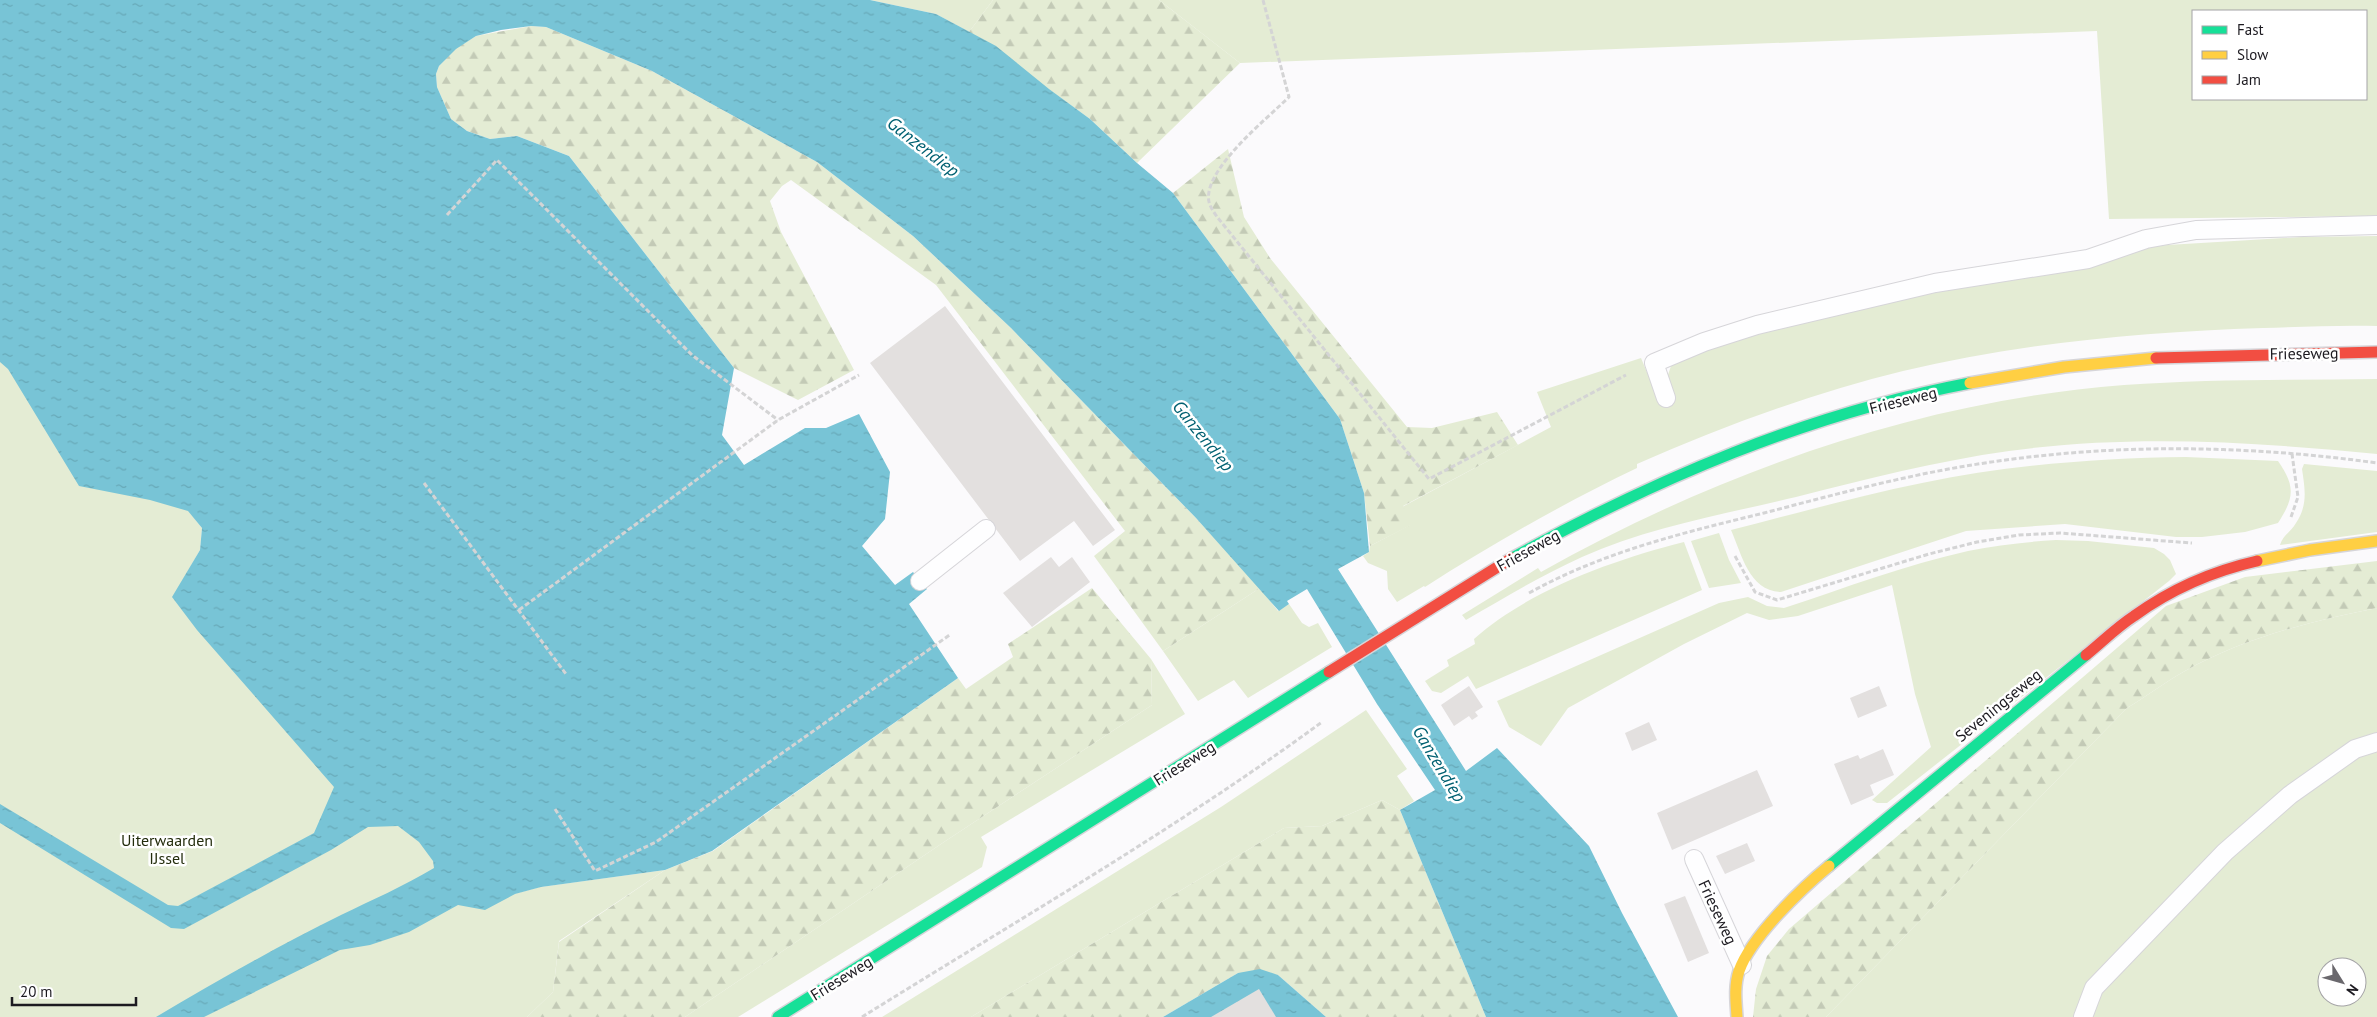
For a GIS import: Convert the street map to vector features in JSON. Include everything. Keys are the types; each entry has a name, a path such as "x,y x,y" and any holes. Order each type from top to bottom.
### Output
{"main road":[{"name":"Frieseweg","path":"778,1017 1323,678 1507,561 1614,504 1701,464 1806,426 1864,409 1991,380 2117,362 2224,355 2377,352"},
{"name":"Seveningseweg","path":"1737,1017 1734,998 1742,965 1756,940 1808,883 1837,857 2108,636 2154,602 2213,573 2272,556 2377,541"}],"lane":[{"path":"1666,398 1654,363 1704,342 1757,325 1935,283 2088,259 2146,239 2196,230 2377,225"},
{"path":"920,581 986,529"},
{"path":"2083,1017 2094,988 2225,852 2290,795 2355,749 2377,742"},
{"name":"Frieseweg","path":"1694,859 1742,965"}],"path":[{"path":"1263,0 1289,97 1224,160 1211,180 1209,202 1218,218 1429,479 1609,382 1654,363"},
{"path":"447,216 498,160 692,355 778,420"},
{"path":"519,610 778,420 859,375"},
{"path":"1521,597 1582,566 1668,536 1929,473 1986,462 2056,454 2168,448 2232,449 2377,463"},
{"path":"2289,521 2298,497 2292,454"},
{"path":"424,483 566,674"},
{"path":"1735,556 1755,592 1777,600 1929,554 1977,542 2019,535 2060,533 2195,544"},
{"path":"555,809 595,871 656,842 951,634"},
{"path":"862,1017 1184,816 1309,732"}],"green space":[{"path":"870,0 993,0 969,32 936,14"},
{"path":"993,0 1159,0 1240,63 1137,163 1090,119 969,32"},
{"path":"1159,0 2377,0 2377,216 2109,219 2097,31 1240,63"},
{"path":"531,26 546,27 652,71 817,162 913,236 1011,328 1196,518 1260,588 1163,651 1094,556 1125,531 936,285 791,180 782,186 770,201 781,232 854,370 798,400 734,368 569,156 517,136 490,139 467,131 451,119 437,87 436,74 439,66 456,48 476,36"},
{"path":"1228,149 1244,217 1270,258 1407,427 1432,428 1497,412 1518,445 1403,506 1411,525 1370,546 1364,493 1340,419 1173,193"},
{"path":"2377,236 2377,326 2172,332 2037,346 1947,361 1869,380 1801,400 1701,437 1637,464 1637,468 1530,524 1397,602 1388,589 1387,571 1368,563 1363,556 1369,552 1370,546 1410,525 1402,507 1551,427 1537,392 1641,358 1659,401 1671,366 1688,357 1760,332 1874,305 2029,274 2091,267 2151,246 2301,237"},
{"name":"Uiterwaarden IJssel","path":"0,358 188,510 202,528 200,550 173,597 399,825 514,894 540,887 665,870 559,941 553,992 527,1017 0,1017"},
{"path":"2377,379 2377,454 2239,443 2147,441 2055,446 1982,455 1875,477 1688,522 1634,537 1567,564 1466,620 1462,615 1538,568 1541,572 1609,536 1678,503 1750,473 1822,447 1896,425 1971,407 2047,394 2124,385 2219,381"},
{"path":"2186,457 2278,461 2288,478 2291,492 2290,499 2278,523 2245,532 2202,537 2176,537 2065,524 1966,531 1781,592 1770,590 1754,579 1743,560 1731,530 1826,505 1922,483 1988,471 2120,459"},
{"path":"2304,464 2377,471 2377,532 2280,545 2296,523 2302,510 2305,490 2302,469"},
{"path":"1719,533 1729,560 1741,583 1709,588 1691,541"},
{"path":"2056,540 2088,541 2154,548 2170,560 2176,574 1887,803 1877,803 1872,800 1931,747 1915,694 1892,585 1798,616 1769,620 1747,613 1684,644 1568,708 1541,746 1509,727 1497,701 1719,603 1748,597 1767,606 1784,608 1898,570 1968,551"},
{"path":"1684,542 1702,590 1476,689 1468,676 1441,693 1432,691 1425,681 1449,666 1447,660 1475,644 1474,639 1496,622 1546,592 1601,568"},
{"path":"2377,561 2377,608 2278,632 2231,649 2185,671 2127,708 1826,1017 1753,1017 1756,989 1767,956 1789,929 2166,606 2245,577"},
{"path":"1092,588 1151,659 1152,705 944,842 685,1017 527,1017 553,992 559,942 665,870 713,851 958,678 966,689 1013,657 1008,644"},
{"path":"1260,588 1278,611 1289,604 1302,623 1309,627 1318,623 1332,647 1248,698 1234,680 1198,701 1163,651"},
{"path":"2377,608 2377,1017 1826,1017 2127,708 2207,659 2254,640 2303,625"},
{"path":"1151,659 1185,714 981,837 987,847 982,867 738,1017 685,1017 944,842 1152,705"},
{"path":"1366,710 1407,769 1397,776 1414,801 1400,810 1382,800 1322,826 1284,828 971,1017 882,1017 1221,807"},
{"path":"1382,800 1400,810 1486,1017 1326,1017 1278,975 1238,973 1163,1017 971,1017 1284,828 1322,826"}],"water":[{"name":"Ganzendiep","path":"0,0 870,0 936,14 996,46 1090,119 1137,163 1173,193 1340,419 1364,493 1369,552 1338,569 1466,771 1497,748 1589,846 1622,913 1678,1017 1486,1017 1400,810 1435,790 1377,704 1307,589 1287,601 1289,604 1279,611 1196,518 1011,328 913,236 817,162 652,71 546,27 531,26 476,36 456,49 439,66 436,74 437,87 451,119 467,131 490,139 517,136 569,156 734,368 722,435 744,465 805,428 826,428 859,414 890,472 885,519 862,546 895,585 913,572 927,589 909,604 958,678 712,851 665,870 541,887 515,894 485,910 458,905 409,932 370,945 340,950 204,1017 156,1017 294,939 423,875 434,868 433,861 419,842 398,826 368,827 331,850 184,929 171,928 0,823 0,804 168,905 178,906 314,833 334,787 197,630 172,597 200,550 202,528 188,511 150,500 79,486 8,369 0,362"},
{"path":"1260,969 1278,975 1326,1017 1163,1017 1238,973"}],"building":[{"path":"945,306 1115,530 1093,546 1074,521 1020,561 870,363"},
{"path":"1051,557 1059,567 1072,557 1090,582 1032,627 1003,593"},
{"path":"1469,686 1483,707 1475,712 1478,716 1472,720 1469,716 1454,726 1441,705"},
{"path":"1879,686 1887,706 1858,718 1850,698"},
{"path":"1649,722 1657,740 1632,751 1625,733"},
{"path":"1883,749 1894,775 1870,785 1874,795 1851,805 1834,764 1858,755 1860,759"},
{"path":"1757,770 1773,806 1672,850 1657,813"},
{"path":"1747,843 1755,861 1725,874 1716,856"},
{"path":"1685,896 1709,953 1688,962 1664,904"},
{"path":"1259,989 1276,1017 1211,1017"}],"traffic: fast":[{"path":"1512,558 1621,502 1734,452 1850,412 1909,396 1970,383"},
{"path":"1829,866 2086,655"},
{"path":"778,1017 1329,672"}],"traffic: slow":[{"path":"1970,383 2064,367 2156,358"},
{"path":"2257,561 2310,550 2377,541"},
{"path":"1737,1017 1736,982 1739,971 1754,943 1778,914 1829,866"}],"traffic: jam":[{"path":"2156,358 2377,352"},
{"path":"1329,672 1512,558"},
{"path":"2086,655 2128,620 2162,598 2208,576 2257,561"}]}
